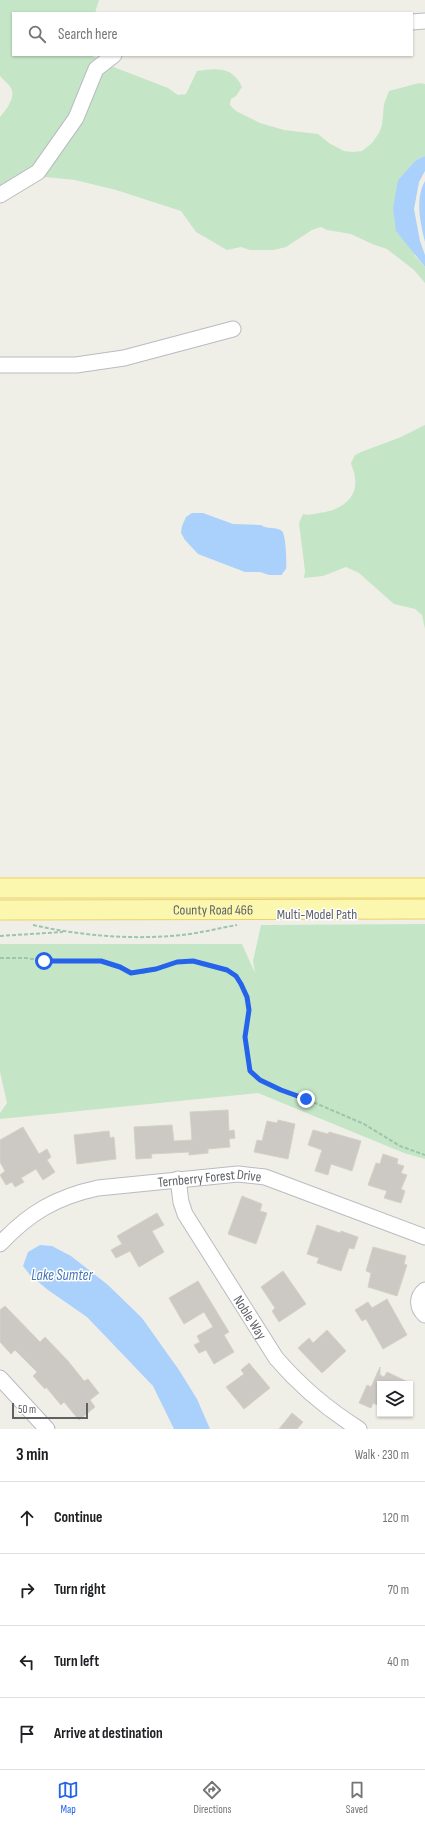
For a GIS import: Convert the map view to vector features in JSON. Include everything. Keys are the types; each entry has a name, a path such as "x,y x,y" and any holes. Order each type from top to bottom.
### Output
{"main road":[{"name":"County Road 466","path":"0,888 425,888"},
{"name":"County Road 466","path":"0,910 425,909"}],"street":[{"path":"413,22 425,21"},
{"path":"0,194 38,172 76,118 96,69 113,56"},
{"path":"0,365 76,364 124,358 233,329"},
{"name":"Ternberry Forest Drive","path":"0,1244 30,1216 46,1205 62,1197 98,1188 238,1174 266,1177 425,1237"},
{"name":"Noble Way","path":"178,1179 181,1202 185,1214 276,1358 290,1374 317,1399 359,1429"},
{"path":"425,1290 420,1296 419,1301 420,1310 425,1315"},
{"path":"0,1378 47,1429"}],"path":[{"path":"32,925 67,932 106,937 160,937 184,935 244,924"},
{"path":"0,936 67,932"},
{"path":"0,958 26,958 44,961 101,961 120,967 131,973 150,971 177,962 193,961 227,970 236,976 247,997 249,1010 245,1037 250,1071 260,1080 364,1124 400,1146 425,1155"}],"green space":[{"path":"0,0 99,0 95,12 12,12 12,56 92,56 111,66 168,88 178,95 186,94 197,71 211,69 223,70 234,75 242,87 236,96 231,99 230,105 236,111 260,123 284,130 318,134 329,143 344,151 353,152 362,151 372,143 379,133 382,125 384,104 389,91 419,83 425,84 425,156 416,160 398,180 415,256 425,267 425,283 414,270 387,249 351,234 327,230 321,227 312,230 286,247 274,250 250,250 241,247 227,250 196,232 181,211 116,190 75,180 45,177 29,177 3,183 0,186 0,117 10,104 12,92 10,86 0,76"},
{"path":"425,425 425,629 422,615 415,609 394,604 359,573 346,567 323,576 304,578 305,571 299,523 303,514 311,515 331,510 348,501 354,491 355,485 355,474 351,463 355,455 401,437"},
{"path":"425,924 425,1159 404,1153 258,1093 0,1119 0,1113 7,1103 0,1072 0,944 242,944 255,973 253,961 261,925"}],"water":[{"path":"425,156 425,171 419,182 414,209 420,241 425,255 425,267 396,231 393,208 398,180 416,160"},
{"path":"425,181 425,242 421,227 419,203"},
{"path":"192,513 203,513 233,524 261,525 282,531 286,556 286,569 282,575 269,575 260,572 245,572 198,554 185,540 181,533 186,517"},
{"name":"Lake Sumter","path":"40,1245 52,1246 71,1256 108,1285 142,1318 179,1370 197,1399 210,1429 174,1429 153,1386 87,1317 48,1290 30,1275 23,1266 28,1252"}],"building":[{"path":"228,1110 229,1131 234,1130 235,1138 229,1139 230,1147 208,1149 208,1153 189,1155 189,1152 151,1154 152,1158 136,1159 134,1127 172,1125 174,1141 192,1140 190,1112"},
{"path":"278,1120 295,1124 288,1159 254,1152 257,1140 262,1141 267,1121 277,1123"},
{"path":"23,1127 39,1154 47,1149 51,1157 47,1160 55,1172 43,1180 36,1169 21,1178 24,1182 15,1187 12,1182 6,1185 0,1175 5,1171 0,1162 0,1140"},
{"path":"313,1130 328,1134 329,1132 361,1141 352,1171 331,1164 328,1175 315,1171 322,1150 308,1145"},
{"path":"109,1131 110,1138 114,1137 116,1159 77,1164 74,1135"},
{"path":"383,1154 398,1159 397,1164 404,1166 401,1173 407,1175 401,1189 405,1191 401,1203 384,1198 387,1191 368,1185 376,1163 380,1164"},
{"path":"242,1196 262,1204 260,1211 267,1213 256,1244 228,1234"},
{"path":"157,1213 164,1225 152,1231 164,1252 139,1267 130,1251 116,1258 111,1250 122,1244 117,1236"},
{"path":"317,1225 340,1233 341,1231 358,1237 354,1249 349,1248 341,1271 317,1263 319,1258 307,1254"},
{"path":"373,1247 406,1256 404,1264 407,1265 397,1296 368,1287 371,1273 366,1271"},
{"path":"283,1271 306,1304 279,1322 272,1311 275,1308 261,1287"},
{"path":"198,1281 229,1332 224,1335 234,1352 214,1364 206,1350 199,1353 194,1345 200,1342 197,1336 213,1327 204,1312 184,1324 169,1298"},
{"path":"387,1299 407,1335 383,1349 366,1319 362,1321 355,1310 368,1302 372,1308"},
{"path":"5,1306 40,1342 45,1337 68,1361 84,1381 88,1379 99,1393 90,1400 95,1407 79,1420 64,1402 61,1405 46,1387 45,1389 33,1376 37,1372 15,1350 11,1354 0,1342 0,1310"},
{"path":"327,1330 346,1351 322,1373 298,1348 309,1338 313,1343"},
{"path":"249,1363 270,1388 244,1409 226,1387 244,1374 241,1370"},
{"path":"380,1367 380,1375 384,1377 387,1372 406,1381 377,1381 377,1405 373,1403 371,1408 359,1403 367,1385 371,1387"},
{"path":"292,1413 303,1422 297,1429 279,1429"}],"route":[{"path":"44,961 101,961 120,967 131,973 156,969 177,962 193,961 227,970 236,976 247,997 249,1010 245,1037 249,1054 250,1071 260,1080 281,1090 306,1099"}]}
